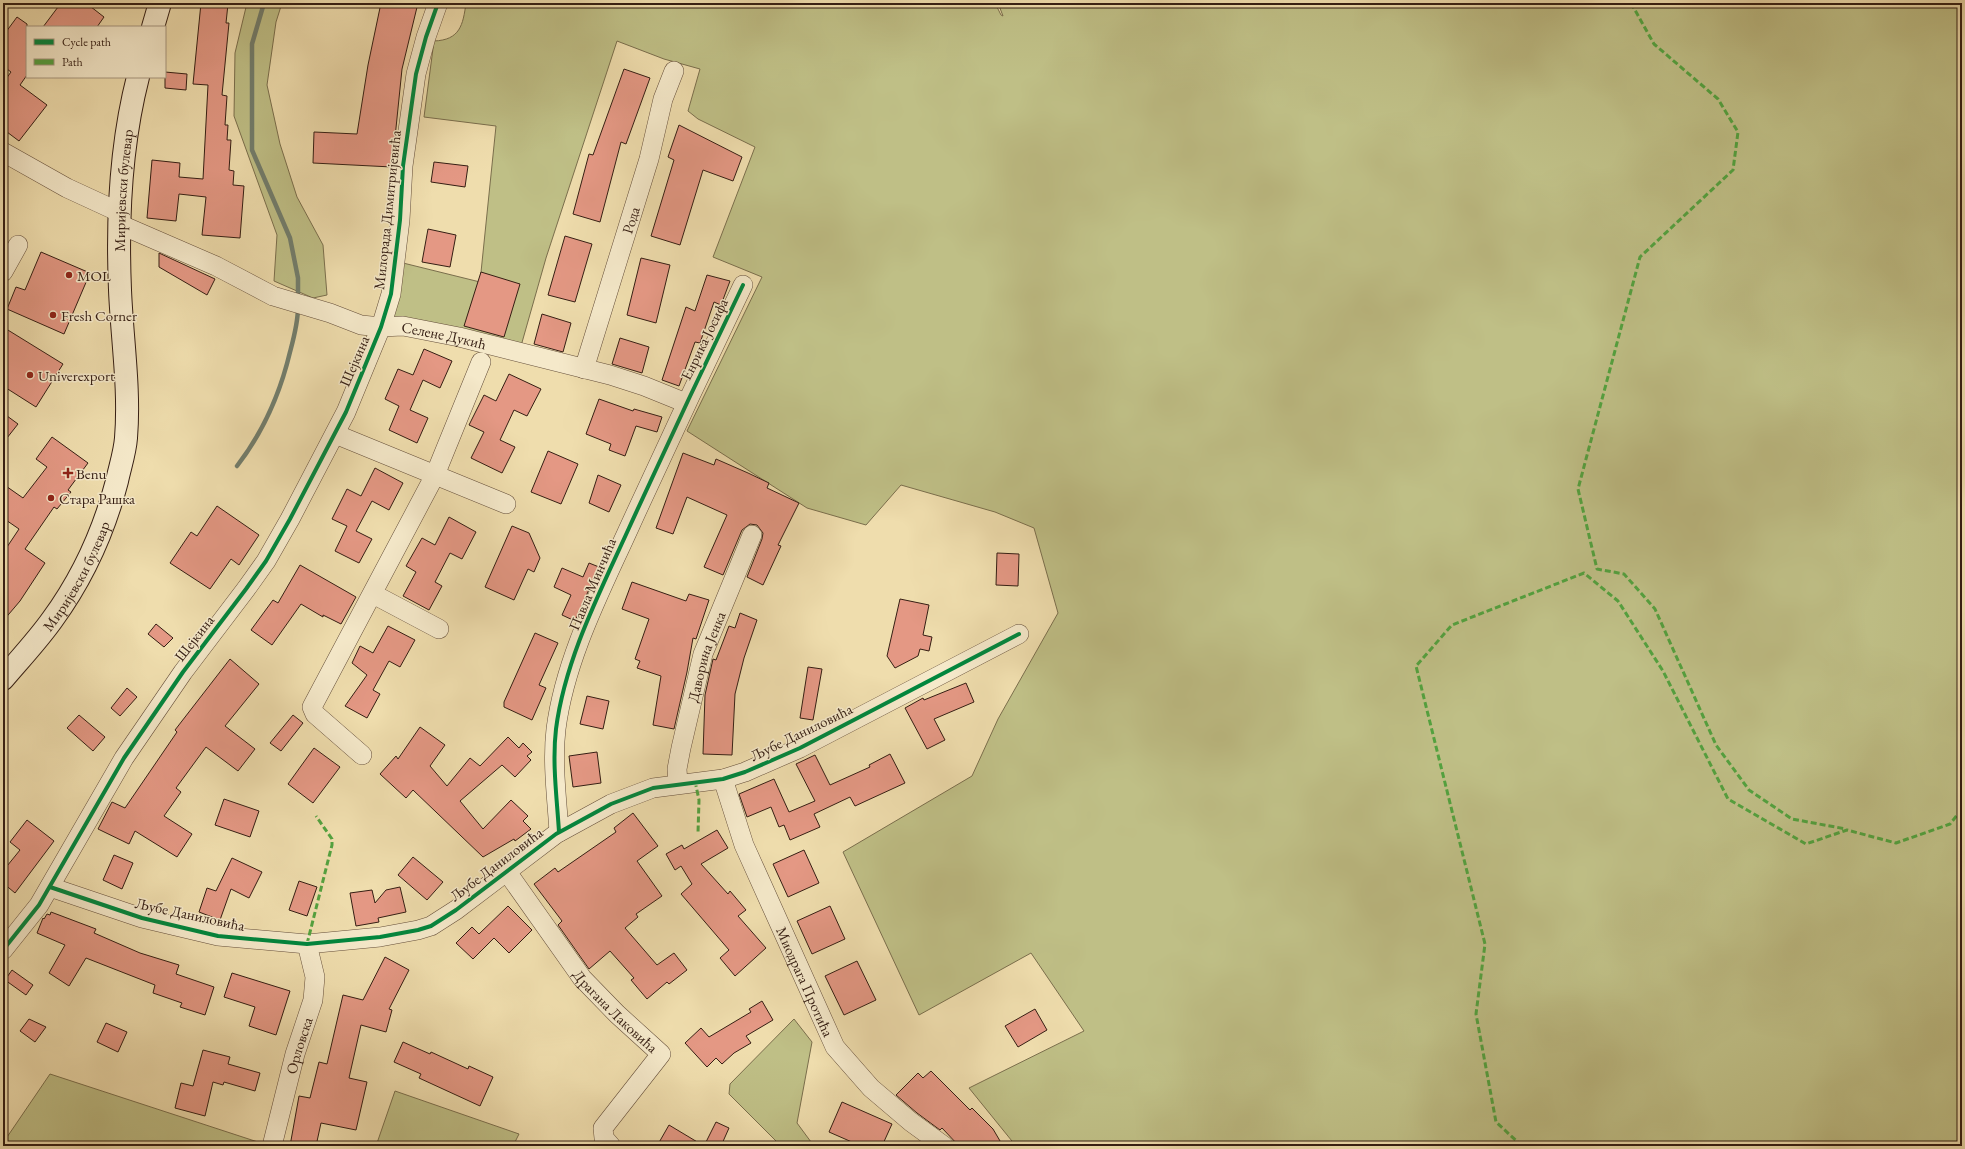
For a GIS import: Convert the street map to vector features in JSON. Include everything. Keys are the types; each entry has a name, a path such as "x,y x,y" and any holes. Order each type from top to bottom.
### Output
{"main road":[{"path":"153,26 160,3"},
{"name":"Миријевски булевар","path":"3,679 52,621 81,574 104,525 117,482 126,438 127,410 120,291 119,218 122,164 138,78"}],"street":[{"name":"Милорада Димитријевића","path":"381,327 391,294 396,261 404,166 416,74 426,37 438,3"},
{"name":"Рода","path":"584,369 649,159 664,99 674,71"},
{"name":"Селене Дукић","path":"3,152 119,218 216,266 258,289 285,300 312,307 361,324 381,327 403,326 437,332 584,369 644,386 686,403"},
{"path":"3,272 18,245"},
{"name":"Енрика Јосифа","path":"686,403 743,285"},
{"name":"Шејкина","path":"3,950 39,905 124,758 183,672 266,561 335,434 381,327"},
{"path":"362,755 315,714 312,707 435,475 481,362"},
{"name":"Павла Минчића","path":"559,832 555,752 556,730 569,675 590,617 686,403"},
{"path":"335,434 506,504"},
{"name":"Даворина Јенка","path":"678,784 677,769 681,748 703,654 752,535"},
{"path":"373,594 439,629"},
{"name":"Љубе Даниловића","path":"50,887 142,918 218,936 307,944 408,933 430,926 456,910 559,832 630,796 653,788 723,779 745,772 800,748 1019,634"},
{"name":"Миодрага Протића","path":"723,779 744,845 835,1047 871,1088 944,1146"},
{"name":"Драгана Лаковића","path":"507,872 582,978 617,1014 661,1054 603,1128 604,1138 611,1146"},
{"name":"Орловска","path":"272,1146 295,1054 313,1000 315,977 307,944"}],"green space":[{"path":"247,3 282,3 276,22 267,85 280,144 297,197 323,245 327,295 313,298 274,281 277,235 234,116 235,53"},
{"path":"466,3 995,3 1003,16 998,3 1962,3 1962,1146 1016,1146 969,1088 1084,1031 1031,953 919,1015 843,852 972,776 998,719 1058,613 1034,528 995,512 901,485 866,525 807,508 687,431 762,277 713,257 755,147 698,119 688,111 700,69 664,59 617,41 546,258 519,353 381,327 395,261 480,282 496,126 424,117 434,41 450,38 459,30"},
{"path":"794,1019 812,1042 797,1123 814,1146 781,1146 729,1094 730,1084"},
{"path":"50,1074 270,1146 3,1146 3,1143"},
{"path":"395,1091 519,1134 513,1146 376,1146"}],"building":[{"path":"61,3 86,3 104,17 98,26 44,26"},
{"path":"201,3 228,4 226,23 229,23 222,95 227,96 225,125 228,125 227,140 231,140 229,170 234,171 233,185 244,186 240,238 202,235 206,197 179,194 176,221 147,218 152,160 180,163 179,177 203,179 208,85 193,84"},
{"path":"381,3 418,3 402,69 392,167 313,163 314,132 357,134 368,65"},
{"path":"17,17 27,24 26,76 20,85 47,105 19,141 3,129 3,83 11,72 3,66 3,36"},
{"path":"624,69 650,78 626,144 621,142 600,222 573,214 589,154 593,155"},
{"path":"166,72 187,74 186,90 165,88"},
{"path":"679,125 742,157 733,181 703,170 680,245 651,236 674,160 668,157"},
{"path":"434,162 468,166 465,187 431,182"},
{"path":"428,229 456,235 450,267 422,262"},
{"path":"565,236 592,244 575,302 548,295"},
{"path":"41,252 90,273 64,334 7,309 16,287 25,290"},
{"path":"159,253 215,279 207,295 159,267"},
{"path":"641,258 670,265 656,323 627,315"},
{"path":"481,272 520,284 504,337 464,326"},
{"path":"707,275 730,281 721,305 714,302 700,343 695,342 679,386 662,380 686,307 695,311"},
{"path":"542,314 571,323 563,352 534,344"},
{"name":"Univerexport","path":"3,327 63,364 36,407 3,386"},
{"path":"620,338 649,347 642,373 612,364"},
{"path":"424,349 452,361 440,388 423,380 410,410 428,418 417,443 389,430 399,406 385,399 398,369 413,375"},
{"path":"509,374 541,389 527,416 514,410 500,440 515,447 502,473 471,458 484,432 469,425 484,395 496,401"},
{"path":"599,399 633,411 634,409 662,417 657,432 636,426 625,456 609,450 611,444 586,434"},
{"path":"3,413 18,424 3,443"},
{"path":"52,437 88,463 68,490 71,492 57,509 54,507 25,549 45,563 20,601 3,621 3,553 19,529 3,518 3,484 23,498 47,467 36,459"},
{"path":"548,451 578,464 561,504 531,492"},
{"path":"683,453 714,465 716,459 769,483 767,488 799,503 778,545 781,546 763,585 747,577 762,539 763,533 757,525 750,524 742,530 723,575 704,567 727,515 687,497 673,534 656,528"},
{"path":"375,468 403,483 389,510 372,501 356,531 372,539 359,563 335,551 347,526 332,519 347,489 361,496"},
{"path":"598,475 621,485 609,512 589,503"},
{"path":"217,506 259,535 239,565 231,559 210,589 170,563 191,532 197,536"},
{"path":"449,517 476,532 462,559 450,553 435,582 442,586 429,610 403,596 416,572 406,566 422,538 435,545"},
{"path":"512,526 529,533 540,558 534,572 528,569 514,600 485,587"},
{"path":"997,553 1019,554 1018,586 996,585"},
{"path":"589,563 599,567 575,621 562,615 571,595 554,587 562,568 583,577"},
{"path":"300,565 356,597 341,624 323,615 323,617 301,604 272,645 251,630 273,600 278,603"},
{"path":"632,582 686,601 689,594 709,600 696,639 693,638 674,729 653,725 661,676 637,668 640,661 635,659 649,619 622,609"},
{"path":"900,599 929,605 923,635 932,637 929,651 920,649 918,656 895,668 887,656"},
{"path":"740,613 757,620 744,658 735,694 732,755 703,754 705,695 713,659 716,660 729,626 735,628"},
{"path":"156,624 173,638 164,647 148,634"},
{"path":"388,626 415,640 400,667 389,661 373,690 380,694 367,718 345,706 367,675 352,663 360,646 373,653"},
{"path":"535,633 558,643 539,685 546,688 532,720 504,707 504,702"},
{"path":"230,659 259,684 225,726 255,749 238,771 206,747 176,788 181,792 164,816 192,834 177,857 135,831 129,844 98,829 112,802 125,808 177,732 175,730"},
{"path":"808,667 822,669 813,720 800,718"},
{"path":"966,683 974,702 934,719 945,740 927,749 905,708 923,698 924,700"},
{"path":"127,688 137,697 120,716 111,708"},
{"path":"587,696 609,701 603,729 580,724"},
{"path":"79,715 105,737 93,751 67,728"},
{"path":"293,715 303,723 281,751 270,743"},
{"path":"420,727 445,745 430,766 447,786 470,758 480,766 508,737 519,748 523,743 532,752 527,756 531,760 515,777 502,765 460,801 483,829 511,800 528,816 523,821 531,829 515,841 514,839 483,857 413,790 406,798 380,774 396,756 398,759"},
{"path":"314,748 340,767 313,803 288,784"},
{"path":"597,752 601,783 573,787 569,756"},
{"path":"890,754 905,783 855,806 850,797 814,814 820,827 790,840 784,825 779,827 771,807 747,817 739,794 774,779 789,812 815,801 796,764 815,755 830,785 870,767 869,765"},
{"path":"224,799 259,811 250,837 215,825"},
{"path":"633,813 658,846 637,861 662,896 636,914 638,917 625,928 657,965 674,953 687,970 669,984 667,982 647,999 631,980 634,978 610,951 589,969 558,925 562,921 534,884 555,868 558,872 616,832 614,828"},
{"path":"27,820 54,841 15,893 3,883 3,871 20,850 10,842"},
{"path":"717,830 728,848 701,864 728,894 730,891 746,910 738,916 766,948 735,976 720,958 729,950 681,894 692,884 681,866 675,870 666,854 682,845 684,849"},
{"path":"804,850 819,883 788,897 773,864"},
{"path":"114,855 133,863 122,889 103,880"},
{"path":"413,857 443,882 427,900 398,875"},
{"path":"232,858 262,872 249,898 231,889 220,920 199,912 207,888 216,891"},
{"path":"299,881 317,887 307,916 289,910"},
{"path":"400,887 406,912 378,918 379,922 356,926 350,893 372,890 375,903 386,890"},
{"path":"508,906 532,930 509,953 494,938 473,959 456,943 472,927 479,934"},
{"path":"830,906 845,939 812,954 797,921"},
{"path":"51,912 96,929 94,933 140,953 179,965 176,974 214,987 205,1015 180,1007 182,1003 153,993 155,985 86,958 69,986 49,973 65,945 37,933 43,918 44,919 47,914 50,915"},
{"path":"385,957 409,970 389,1009 392,1010 386,1032 361,1025 349,1078 367,1082 356,1130 321,1123 316,1146 290,1146 299,1096 310,1098 319,1062 327,1064 343,995 363,1000"},
{"path":"857,961 876,1000 844,1015 825,976"},
{"path":"12,970 33,985 26,995 5,980"},
{"path":"232,973 290,991 276,1035 249,1026 255,1007 224,997"},
{"path":"762,1001 773,1020 746,1036 751,1043 734,1053 722,1064 716,1058 707,1067 685,1043 701,1028 709,1037 751,1012 749,1009"},
{"path":"1035,1009 1047,1030 1018,1047 1005,1026"},
{"path":"29,1019 46,1027 35,1042 20,1031"},
{"path":"106,1023 127,1032 118,1052 97,1042"},
{"path":"403,1042 430,1054 431,1052 468,1069 469,1066 493,1077 480,1106 419,1078 421,1074 394,1062"},
{"path":"203,1050 230,1057 228,1064 260,1073 255,1091 224,1082 223,1085 213,1082 205,1116 175,1108 181,1083 193,1086"},
{"path":"931,1071 970,1110 972,1108 993,1129 1003,1146 959,1146 942,1128 940,1130 896,1095 918,1073 923,1078"},
{"path":"842,1102 892,1124 882,1146 861,1146 829,1132"},
{"path":"716,1122 729,1128 721,1146 704,1146"},
{"path":"669,1125 704,1146 657,1146"}],"waterway":[{"path":"264,3 252,44 252,150 290,238 298,278 298,298"},
{"path":"237,466 247,453 263,426 276,397 286,368 294,335 298,307"}],"marked path":[{"path":"1631,3 1654,44 1718,99 1738,132 1733,170 1640,257 1578,489 1597,569 1624,574 1655,609 1716,745 1749,790 1792,819 1846,829"},
{"path":"1522,1146 1496,1122 1476,1014 1485,944 1416,666 1452,625 1584,573 1618,601 1663,671 1728,799 1806,844 1847,830 1896,843 1950,824 1962,809"},
{"path":"695,781 699,800 698,833"},
{"path":"307,944 332,845 332,839 316,816"}],"cycle path":[{"path":"3,950 39,905 124,758 183,672 266,561 290,519 346,412 381,327 391,294 400,220 403,166 416,74 426,37 438,3"},
{"path":"559,832 555,768 556,729 567,677 575,652 596,601 685,406 743,285"},
{"path":"50,887 142,918 218,936 307,944 380,937 418,930 431,926 456,910 556,834 611,804 653,788 723,779 745,772 800,748 1019,634"}],"place":[{"name":"MOL","path":"69,275"},
{"name":"Fresh Corner","path":"53,315"},
{"name":"Univerexport","path":"30,375"},
{"name":"Benu","path":"68,473"},
{"name":"Стара Рашка","path":"51,498"}]}
